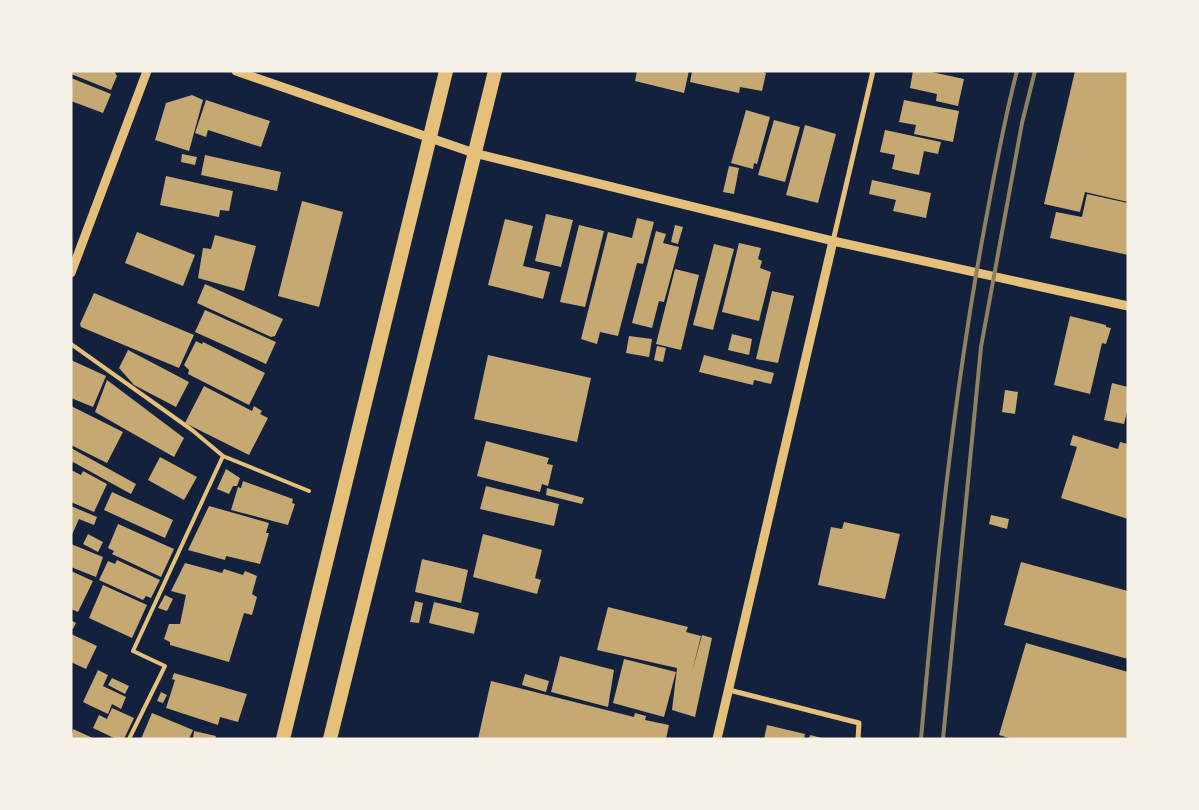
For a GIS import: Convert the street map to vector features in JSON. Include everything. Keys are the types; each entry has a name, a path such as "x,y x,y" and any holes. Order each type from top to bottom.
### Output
{"highway":[{"path":"283,739 446,71"},
{"path":"330,739 495,71"}],"street":[{"path":"71,273 147,71"},
{"path":"236,71 474,153 833,241 1128,306"},
{"path":"717,739 874,71"},
{"path":"729,690 859,722 858,739"}],"lane":[{"path":"71,344 192,430 223,456 309,491"},
{"path":"129,739 165,666 133,651 223,456"}],"building":[{"path":"71,71 114,71 117,76 111,90 71,74"},
{"path":"637,71 689,71 684,93 635,81"},
{"path":"692,71 759,71 766,73 762,91 740,87 739,93 690,82"},
{"path":"913,71 927,71 964,79 958,106 936,101 937,94 910,88"},
{"path":"1075,71 1128,71 1128,202 1085,192 1080,212 1044,204"},
{"path":"71,78 111,94 103,113 71,101"},
{"path":"192,95 203,100 189,151 155,140 166,103"},
{"path":"206,100 270,121 261,147 208,130 206,137 195,133"},
{"path":"904,100 959,111 953,142 914,134 916,125 899,122"},
{"path":"746,110 770,117 757,164 754,163 753,169 731,163"},
{"path":"774,120 800,127 785,182 758,175"},
{"path":"805,125 836,134 818,203 786,195"},
{"path":"885,130 941,142 938,154 924,151 919,175 892,169 895,155 880,152"},
{"path":"182,154 197,157 195,165 181,162"},
{"path":"205,155 281,172 277,191 201,175"},
{"path":"729,166 739,168 734,194 723,192"},
{"path":"166,176 233,191 229,211 220,210 219,217 160,205"},
{"path":"872,180 931,193 926,218 893,211 896,200 869,194"},
{"path":"1087,194 1128,203 1128,255 1050,238 1056,212 1082,217"},
{"path":"302,201 343,212 319,307 278,296"},
{"path":"546,214 573,220 561,267 535,261"},
{"path":"637,218 654,222 643,264 637,263 618,336 600,332 597,344 581,339 608,232 632,238"},
{"path":"505,219 533,226 523,266 550,272 543,299 488,285"},
{"path":"579,225 604,231 585,307 560,302"},
{"path":"675,225 683,227 678,244 671,242"},
{"path":"656,231 666,234 663,243 679,247 664,302 659,301 652,328 632,323"},
{"path":"137,232 195,255 183,286 125,263"},
{"path":"215,235 256,246 244,291 198,278 203,248 211,249"},
{"path":"739,243 761,248 758,259 762,261 760,268 771,272 759,321 722,312"},
{"path":"714,244 734,249 713,330 693,325"},
{"path":"675,269 699,275 681,350 656,344"},
{"path":"205,284 283,319 275,336 271,337 197,303"},
{"path":"772,291 794,296 778,363 756,359"},
{"path":"94,293 194,335 179,368 81,327 80,324"},
{"path":"205,310 276,342 266,364 195,332"},
{"path":"1070,316 1111,328 1106,344 1102,343 1090,394 1054,385"},
{"path":"732,334 752,339 749,355 728,350"},
{"path":"629,336 652,339 649,357 626,353"},
{"path":"196,341 202,344 203,342 265,373 249,405 188,374 189,370 184,365"},
{"path":"657,346 666,348 663,362 654,360"},
{"path":"128,350 189,382 176,407 134,385 119,368"},
{"path":"488,355 591,378 577,442 474,419"},
{"path":"704,355 774,373 771,384 754,380 753,385 699,372"},
{"path":"71,360 106,376 93,407 71,398"},
{"path":"107,380 184,438 174,457 95,412"},
{"path":"1112,383 1128,387 1128,408 1124,424 1104,420"},
{"path":"204,386 252,411 254,406 262,411 260,414 268,418 249,455 185,423"},
{"path":"1005,390 1018,392 1015,414 1002,412"},
{"path":"71,406 123,432 107,463 71,445"},
{"path":"1073,435 1118,449 1120,442 1128,444 1128,519 1061,498 1077,447 1070,445"},
{"path":"486,441 549,458 547,464 553,465 548,486 542,484 540,492 477,476"},
{"path":"71,448 136,484 131,494 73,462 71,466"},
{"path":"160,457 197,477 184,500 148,480"},
{"path":"226,469 240,478 237,486 233,486 229,494 217,489"},
{"path":"71,470 81,475 83,471 107,484 94,512 71,502"},
{"path":"243,481 293,499 292,503 295,504 288,525 231,510 238,487 241,488"},
{"path":"486,486 559,504 554,526 480,509"},
{"path":"547,488 584,498 582,504 546,495"},
{"path":"112,492 173,520 165,538 104,510"},
{"path":"71,506 97,517 94,525 79,519 71,537"},
{"path":"209,506 269,523 266,533 269,533 260,564 226,556 225,560 188,550"},
{"path":"991,515 1009,519 1007,529 989,524"},
{"path":"844,522 900,534 885,599 818,585 831,527 842,529"},
{"path":"118,524 174,549 161,577 112,554 114,551 108,548"},
{"path":"88,534 103,542 98,552 83,544"},
{"path":"483,534 542,550 535,578 541,580 537,594 473,577"},
{"path":"71,544 103,557 96,577 71,567"},
{"path":"422,559 468,570 461,603 415,592"},
{"path":"117,560 160,580 151,598 146,596 143,600 99,580 108,561 115,564"},
{"path":"1021,562 1128,591 1128,659 1004,625"},
{"path":"185,563 222,573 224,569 243,575 245,571 257,576 252,594 257,597 252,615 244,613 229,662 170,645 170,642 164,639 169,624 180,624 186,595 171,591"},
{"path":"71,571 93,581 78,612 71,609"},
{"path":"103,585 147,605 132,638 89,618"},
{"path":"165,595 173,599 167,611 158,608"},
{"path":"415,601 423,603 419,623 410,622"},
{"path":"434,602 479,613 474,634 429,623"},
{"path":"608,607 688,627 686,632 701,636 692,672 702,635 712,638 695,717 672,710 677,668 597,650"},
{"path":"71,620 76,623 73,629 71,628"},
{"path":"71,634 97,646 86,669 71,662"},
{"path":"1026,643 1128,672 1128,739 1012,739 999,735"},
{"path":"560,656 614,670 608,707 551,692"},
{"path":"624,659 676,672 664,717 613,703"},
{"path":"98,670 108,675 103,686 126,697 121,709 112,704 108,714 83,702"},
{"path":"174,673 247,694 238,722 220,717 218,725 166,708 175,680 172,679"},
{"path":"525,674 549,681 546,692 522,685"},
{"path":"112,678 129,686 125,694 108,685"},
{"path":"491,681 634,717 635,713 646,716 645,720 669,725 666,739 478,739"},
{"path":"161,692 167,695 163,703 157,701"},
{"path":"112,708 134,718 124,739 116,739 93,728 99,715 107,719"},
{"path":"152,713 193,730 189,739 141,739"},
{"path":"767,725 805,734 804,739 764,739"},
{"path":"73,729 95,739 71,739"},
{"path":"194,731 216,736 215,739 193,739"},
{"path":"810,735 822,738 822,739 809,739"}],"railway":[{"path":"921,739 946,483 963,356 995,170 1017,71"},
{"path":"943,739 981,347 1022,123 1035,71"}]}
